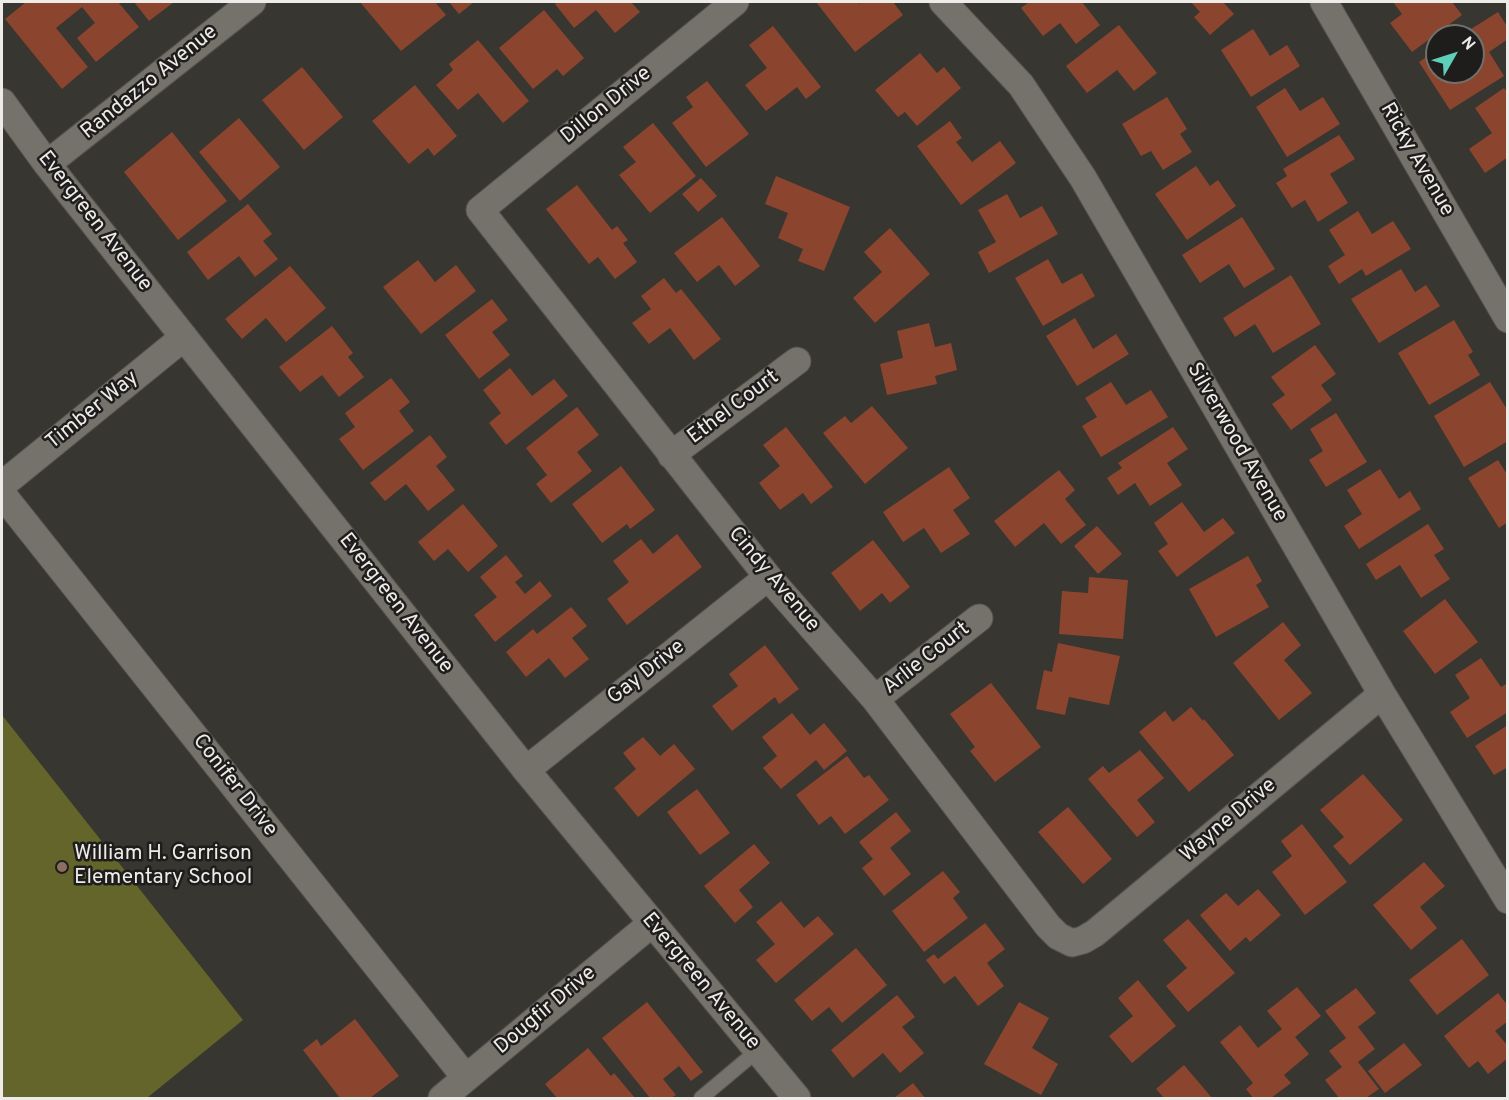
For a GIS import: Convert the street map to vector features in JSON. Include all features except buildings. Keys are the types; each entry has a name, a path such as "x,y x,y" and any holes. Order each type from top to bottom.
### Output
{"street":[{"name":"Randazzo Avenue","path":"47,164 252,2"},
{"name":"Dillon Drive","path":"480,210 735,2"},
{"name":"Silverwood Avenue","path":"943,2 1021,86 1083,178 1382,694 1500,868 1508,900"},
{"name":"Ricky Avenue","path":"1324,2 1508,319"},
{"name":"Evergreen Avenue","path":"2,102 47,164 526,770 797,1098"},
{"name":"Cindy Avenue","path":"480,210 768,577 875,699 1048,926 1058,936 1072,943"},
{"name":"Timber Way","path":"2,485 184,337"},
{"name":"Ethel Court","path":"671,455 797,361"},
{"name":"Conifer Drive","path":"2,494 466,1078"},
{"name":"Gay Drive","path":"526,770 768,577"},
{"name":"Arlie Court","path":"875,699 979,618"},
{"name":"Wayne Drive","path":"1072,943 1095,933 1382,694"},
{"name":"Dougfir Drive","path":"442,1098 651,924"}],"lane":[{"path":"701,1098 757,1051"}],"shaded area":[{"name":"William H. Garrison Elementary School","path":"2,715 243,1020 147,1098 2,1098"}],"place":[{"name":"William H. Garrison Elementary School","path":"62,867"}]}
